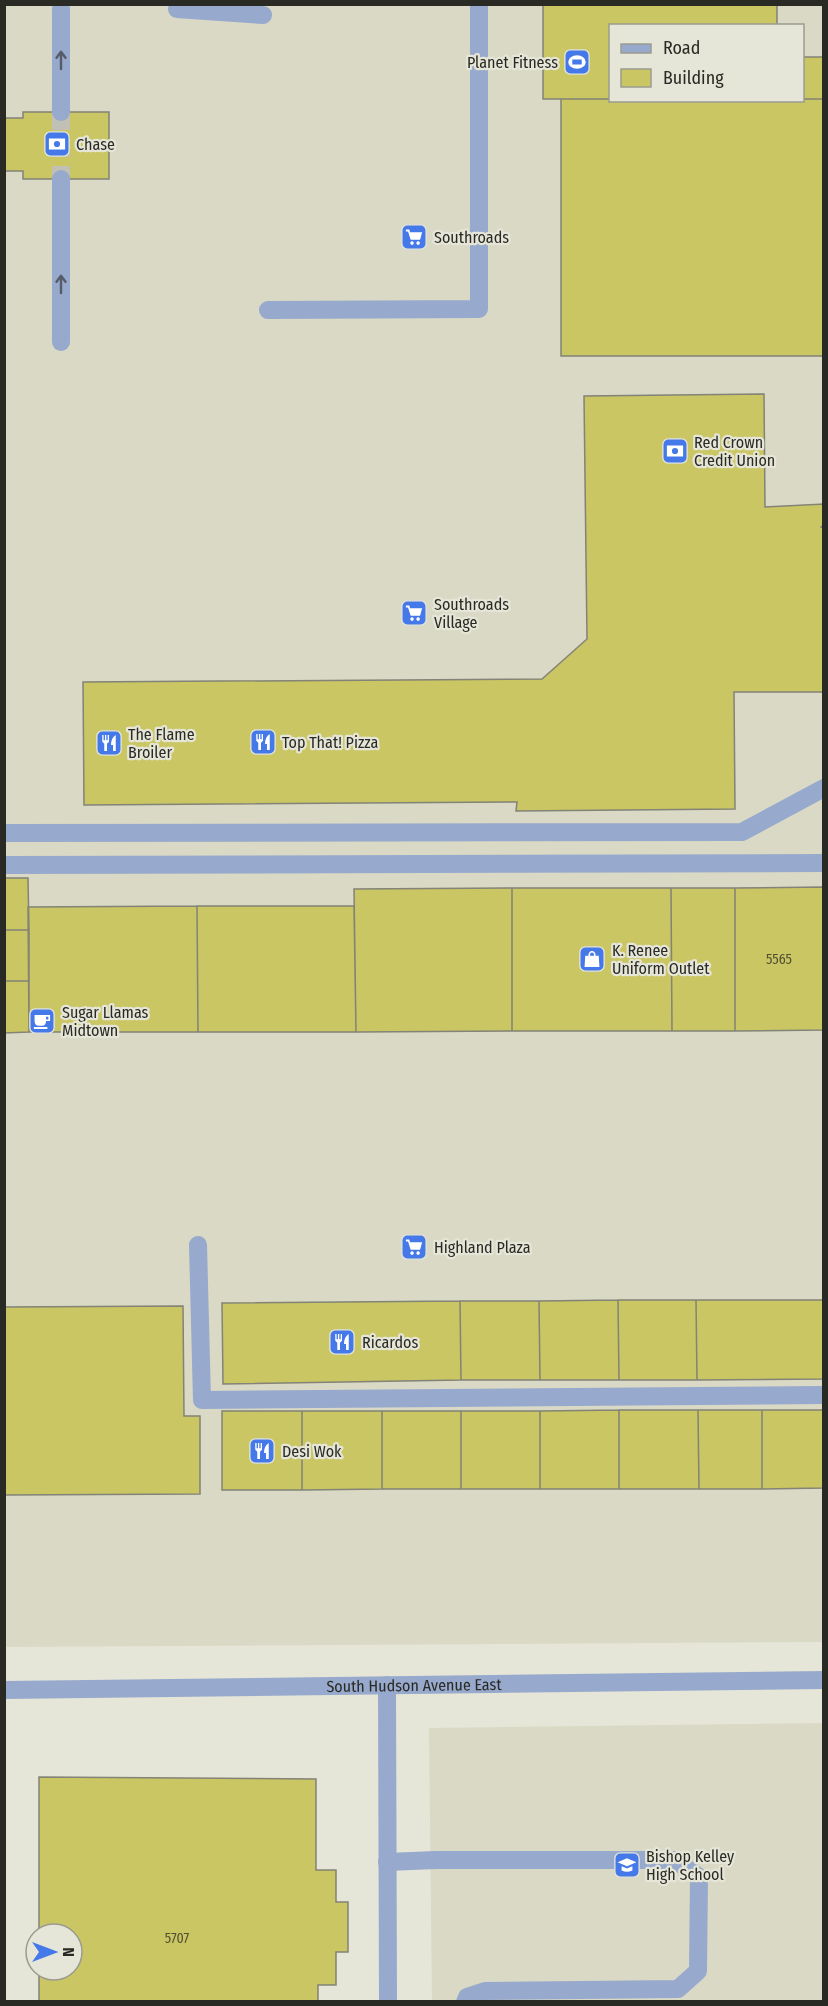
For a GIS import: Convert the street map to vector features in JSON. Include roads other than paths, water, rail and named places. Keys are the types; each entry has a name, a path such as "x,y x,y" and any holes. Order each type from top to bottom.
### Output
{"street":[{"path":"268,310 479,309 479,4"},
{"path":"61,9 61,112"},
{"path":"177,9 263,15"},
{"path":"61,179 61,342"},
{"path":"4,833 742,832 824,788"},
{"path":"4,865 824,863"},
{"path":"198,1245 202,1400 824,1395"},
{"name":"South Hudson Avenue East","path":"4,1690 824,1680"},
{"path":"387,1685 388,2001"},
{"path":"387,1862 675,1860 699,1876 698,1971 678,1989 485,1991 467,1997 465,2001"}],"tunnel":[{"path":"61,112 61,179"}],"place":[{"name":"Planet Fitness","path":"577,62"},
{"name":"Chase","path":"57,144"},
{"name":"Southroads","path":"414,237"},
{"name":"Red Crown Credit Union","path":"675,451"},
{"name":"Southroads Village","path":"414,613"},
{"name":"Top That! Pizza","path":"263,742"},
{"name":"The Flame Broiler","path":"109,743"},
{"name":"K. Renee Uniform Outlet","path":"592,959"},
{"name":"Sugar Llamas Midtown","path":"42,1021"},
{"name":"Highland Plaza","path":"414,1247"},
{"name":"Ricardos","path":"342,1342"},
{"name":"Desi Wok","path":"262,1451"},
{"name":"Bishop Kelley High School","path":"627,1865"}]}
